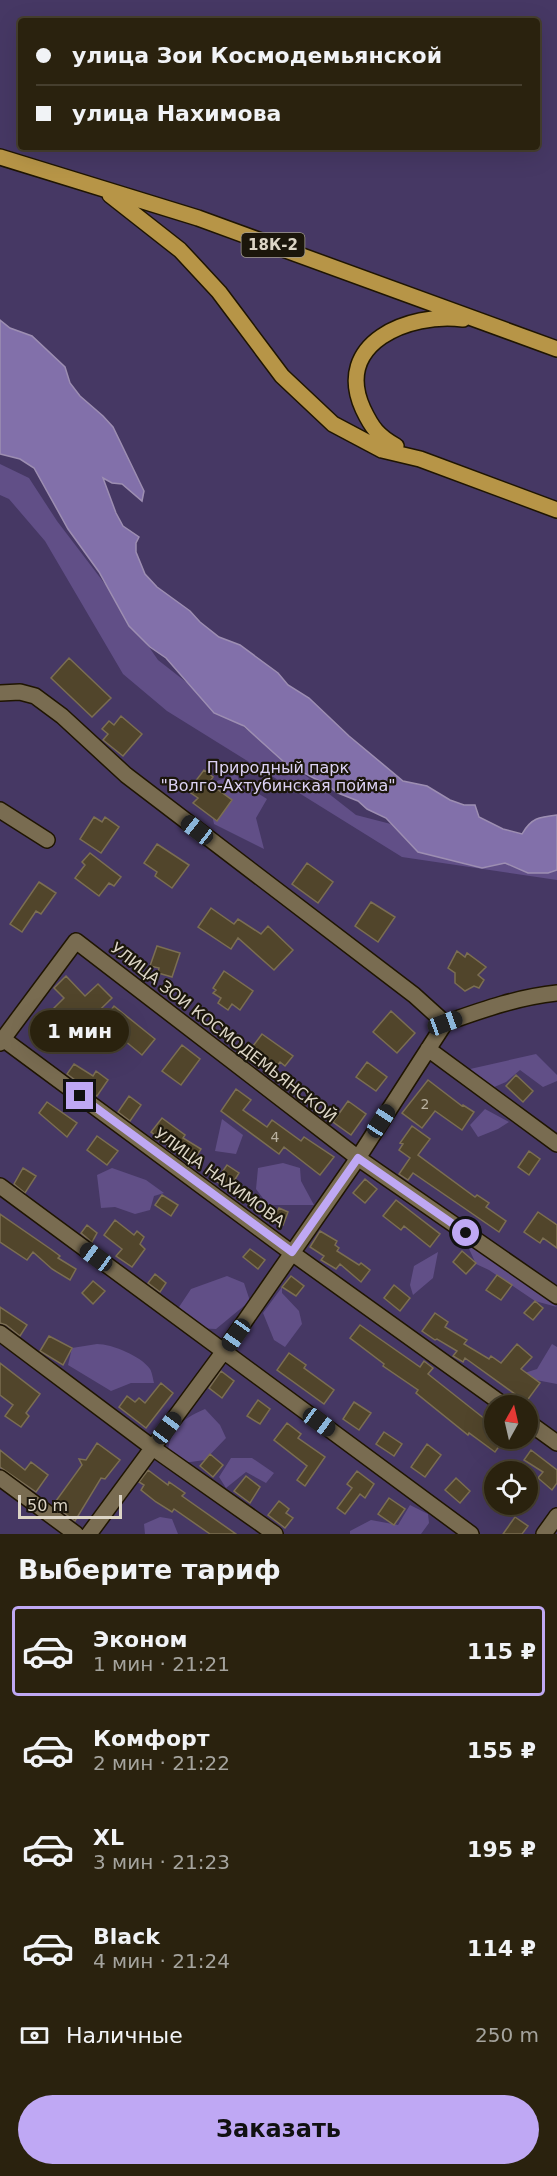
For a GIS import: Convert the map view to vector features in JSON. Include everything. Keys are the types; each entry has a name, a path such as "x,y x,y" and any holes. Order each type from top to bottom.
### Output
{"main road":[{"name":"18К-2","path":"0,157 198,218 557,349"},
{"path":"103,189 180,250 219,292 282,376 333,424 382,450 420,459 557,510"},
{"path":"420,459 381,437 369,422 358,398 357,376 362,356 389,331 424,319 452,318 487,323"}],"street":[{"path":"0,693 20,692 35,696 62,716 126,775 414,994 445,1023"},
{"path":"0,810 47,840"},
{"name":"УЛИЦА ЗОИ КОСМОДЕМЬЯНСКОЙ","path":"1,1041 76,941 358,1158 557,1296"},
{"path":"89,1534 224,1352 358,1158 445,1023 495,1005 537,995 557,993"},
{"name":"УЛИЦА НАХИМОВА","path":"1,1041 490,1395"},
{"path":"428,1049 557,1144"},
{"path":"0,1186 471,1534"},
{"path":"0,1333 153,1448 275,1534"},
{"path":"538,1429 557,1443"},
{"path":"0,1478 75,1534"},
{"path":"544,1534 557,1516"}],"green space":[{"name":"Природный парк \"Волго-Ахтубинская пойма\"","path":"0,0 557,0 557,1534 0,1534"},
{"path":"0,464 29,478 57,521 108,588 158,660 356,815 557,867 557,880 402,857 167,711 123,674 45,541 9,499 0,495"},
{"path":"237,774 239,781 267,799 256,818 264,849 214,824 209,801 217,781"},
{"path":"536,1054 557,1075 557,1081 543,1087 520,1070 506,1082 492,1088 470,1069"},
{"path":"485,1109 509,1122 478,1137 470,1125"},
{"path":"222,1119 243,1135 236,1154 215,1151"},
{"path":"283,1163 300,1168 301,1181 314,1205 268,1205 256,1189 258,1168"},
{"path":"112,1168 146,1180 164,1193 154,1196 150,1210 135,1214 115,1207 101,1208 97,1175"},
{"path":"465,1240 509,1268 557,1307 535,1301 489,1270 476,1264"},
{"path":"438,1252 433,1278 413,1295 410,1285 414,1266"},
{"path":"227,1276 244,1283 250,1301 216,1329 193,1328 177,1310 191,1289"},
{"path":"282,1287 282,1293 299,1311 302,1324 285,1347 274,1340 263,1313"},
{"path":"97,1344 118,1348 133,1355 150,1369 154,1383 131,1383 111,1391 68,1365 72,1348"},
{"path":"552,1344 557,1347 557,1384 515,1376 537,1369"},
{"path":"205,1409 220,1425 226,1438 205,1460 183,1463 167,1457 174,1432 189,1417"},
{"path":"231,1458 252,1458 274,1473 266,1483 246,1472 226,1488 219,1477"},
{"path":"410,1505 428,1514 429,1523 421,1534 350,1534 350,1531 371,1520 398,1525"},
{"path":"160,1517 172,1519 178,1534 145,1534 144,1524"}],"shaded area":[{"path":"0,320 10,328 32,336 65,367 70,383 80,396 113,427 144,491 142,501 122,484 112,483 103,478 123,526 139,537 136,552 145,574 157,587 190,611 219,637 240,645 278,673 288,685 309,698 349,736 403,781 427,786 450,800 464,805 475,805 479,817 503,829 522,834 536,819 557,815 557,870 548,873 528,873 505,863 482,868 418,852 386,818 285,763 244,726 214,713 166,658 150,647 129,626 99,572 68,529 34,468 20,459 0,454"}],"building":[{"path":"69,658 111,698 92,717 51,678"},
{"path":"121,716 142,734 123,756 103,740 108,734 102,729 109,721 114,725"},
{"path":"204,770 213,777 209,783 232,800 217,821 193,803 198,798 188,791"},
{"path":"94,817 102,822 105,817 119,827 101,853 80,839"},
{"path":"157,844 189,865 172,888 155,876 157,872 144,863"},
{"path":"90,853 121,877 114,886 109,883 99,896 75,878 85,865 82,862"},
{"path":"307,863 333,882 318,903 292,884"},
{"path":"39,882 56,893 41,914 36,911 22,932 10,924"},
{"path":"371,902 395,917 378,942 355,926"},
{"path":"211,908 234,924 238,919 261,934 268,926 293,950 274,970 238,938 231,949 198,927"},
{"path":"157,946 180,953 172,977 158,973 159,968 150,966"},
{"path":"457,951 465,957 467,953 486,967 478,975 484,980 479,988 474,986 465,991 455,983 455,973 448,968"},
{"path":"224,971 253,991 240,1010 232,1004 228,1010 218,1003 221,998 213,993 216,990 213,988"},
{"path":"66,976 85,996 98,984 112,998 66,1043 51,1028 63,1017 54,1008 64,998 54,988"},
{"path":"114,1006 155,1039 142,1055 102,1022"},
{"path":"391,1011 415,1033 397,1053 373,1032"},
{"path":"262,1034 293,1056 285,1066 280,1062 272,1072 247,1054"},
{"path":"182,1045 200,1059 181,1085 162,1071"},
{"path":"367,1062 387,1077 376,1091 356,1077"},
{"path":"74,1064 93,1076 96,1071 108,1080 97,1096 67,1074"},
{"path":"516,1075 533,1091 523,1102 506,1086"},
{"path":"428,1080 462,1106 474,1112 462,1130 435,1111 422,1128 402,1113"},
{"path":"236,1089 251,1100 243,1110 267,1127 272,1120 301,1141 304,1137 334,1157 320,1175 284,1147 279,1154 221,1111"},
{"path":"129,1096 141,1105 130,1121 118,1112"},
{"path":"348,1101 366,1114 351,1135 333,1122"},
{"path":"47,1102 77,1123 67,1137 39,1113"},
{"path":"162,1118 185,1135 183,1138 201,1149 192,1163 151,1132"},
{"path":"412,1126 430,1139 418,1155 475,1197 477,1195 489,1203 486,1207 506,1221 499,1232 413,1173 408,1180 399,1174 410,1158 399,1150 403,1144 400,1143"},
{"path":"97,1136 118,1151 107,1165 87,1150"},
{"path":"529,1151 540,1159 529,1175 518,1167"},
{"path":"227,1165 239,1173 229,1189 216,1181"},
{"path":"23,1168 36,1176 25,1193 14,1184"},
{"path":"365,1179 377,1189 365,1203 353,1193"},
{"path":"162,1195 178,1205 171,1216 155,1205"},
{"path":"396,1200 440,1234 430,1247 404,1226 401,1230 383,1216"},
{"path":"279,1208 288,1212 283,1225 273,1221"},
{"path":"538,1212 557,1225 557,1248 543,1238 540,1243 524,1232"},
{"path":"0,1214 76,1269 70,1280 52,1269 33,1252 27,1260 0,1242"},
{"path":"115,1220 134,1235 137,1231 144,1237 140,1244 145,1249 132,1267 116,1256 122,1249 104,1235"},
{"path":"87,1225 97,1233 92,1242 81,1233"},
{"path":"320,1231 337,1241 335,1245 339,1248 337,1251 370,1270 361,1282 340,1264 336,1269 321,1260 324,1256 310,1247"},
{"path":"250,1249 265,1260 258,1269 243,1257"},
{"path":"462,1251 476,1263 466,1274 453,1262"},
{"path":"155,1274 166,1283 160,1292 148,1283"},
{"path":"497,1275 512,1285 501,1300 486,1290"},
{"path":"291,1276 304,1286 296,1296 282,1287"},
{"path":"93,1281 105,1291 93,1304 82,1293"},
{"path":"394,1285 410,1298 400,1311 384,1298"},
{"path":"535,1301 543,1308 533,1320 524,1313"},
{"path":"0,1307 27,1325 20,1336 0,1323"},
{"path":"435,1313 448,1322 445,1327 467,1340 464,1344 489,1359 491,1356 501,1363 517,1344 532,1357 521,1369 540,1383 531,1395 516,1395 465,1358 463,1362 453,1356 457,1351 422,1331"},
{"path":"360,1325 420,1367 424,1361 433,1368 428,1374 484,1418 484,1444 469,1433 468,1435 416,1393 418,1390 383,1366 384,1364 350,1338"},
{"path":"49,1336 72,1348 63,1365 40,1351"},
{"path":"289,1353 306,1365 304,1368 334,1390 324,1404 277,1370"},
{"path":"0,1363 40,1394 26,1413 29,1416 21,1427 5,1416 13,1405 0,1395"},
{"path":"221,1371 234,1381 222,1398 209,1388"},
{"path":"161,1383 173,1393 146,1428 119,1407 127,1396 135,1402 139,1398 145,1403"},
{"path":"258,1400 270,1409 260,1424 247,1416"},
{"path":"354,1402 371,1413 359,1430 343,1419"},
{"path":"287,1423 301,1434 298,1438 325,1457 305,1486 297,1480 307,1466 274,1440"},
{"path":"384,1432 402,1444 394,1456 376,1444"},
{"path":"97,1443 120,1460 105,1479 101,1478 75,1521 53,1505 82,1465 79,1459 86,1460"},
{"path":"427,1444 441,1455 425,1477 411,1467"},
{"path":"0,1450 25,1470 31,1462 48,1475 36,1492 0,1467"},
{"path":"531,1450 557,1470 557,1483 552,1490 538,1478 543,1472 538,1469 538,1461 524,1460"},
{"path":"210,1454 223,1465 213,1477 200,1466"},
{"path":"148,1470 168,1485 169,1482 185,1493 182,1496 236,1534 210,1534 174,1509 172,1512 156,1502 141,1490 144,1485 139,1482"},
{"path":"357,1471 374,1484 365,1498 360,1494 345,1514 337,1508 352,1488 347,1484"},
{"path":"246,1476 260,1487 250,1503 234,1491"},
{"path":"456,1478 470,1491 460,1503 445,1490"},
{"path":"389,1498 405,1509 394,1525 378,1514"},
{"path":"279,1501 289,1509 286,1513 293,1518 285,1528 268,1515"},
{"path":"515,1517 528,1526 522,1534 503,1534"}],"route":[{"path":"80,1096 292,1252 358,1158 466,1233"}]}
